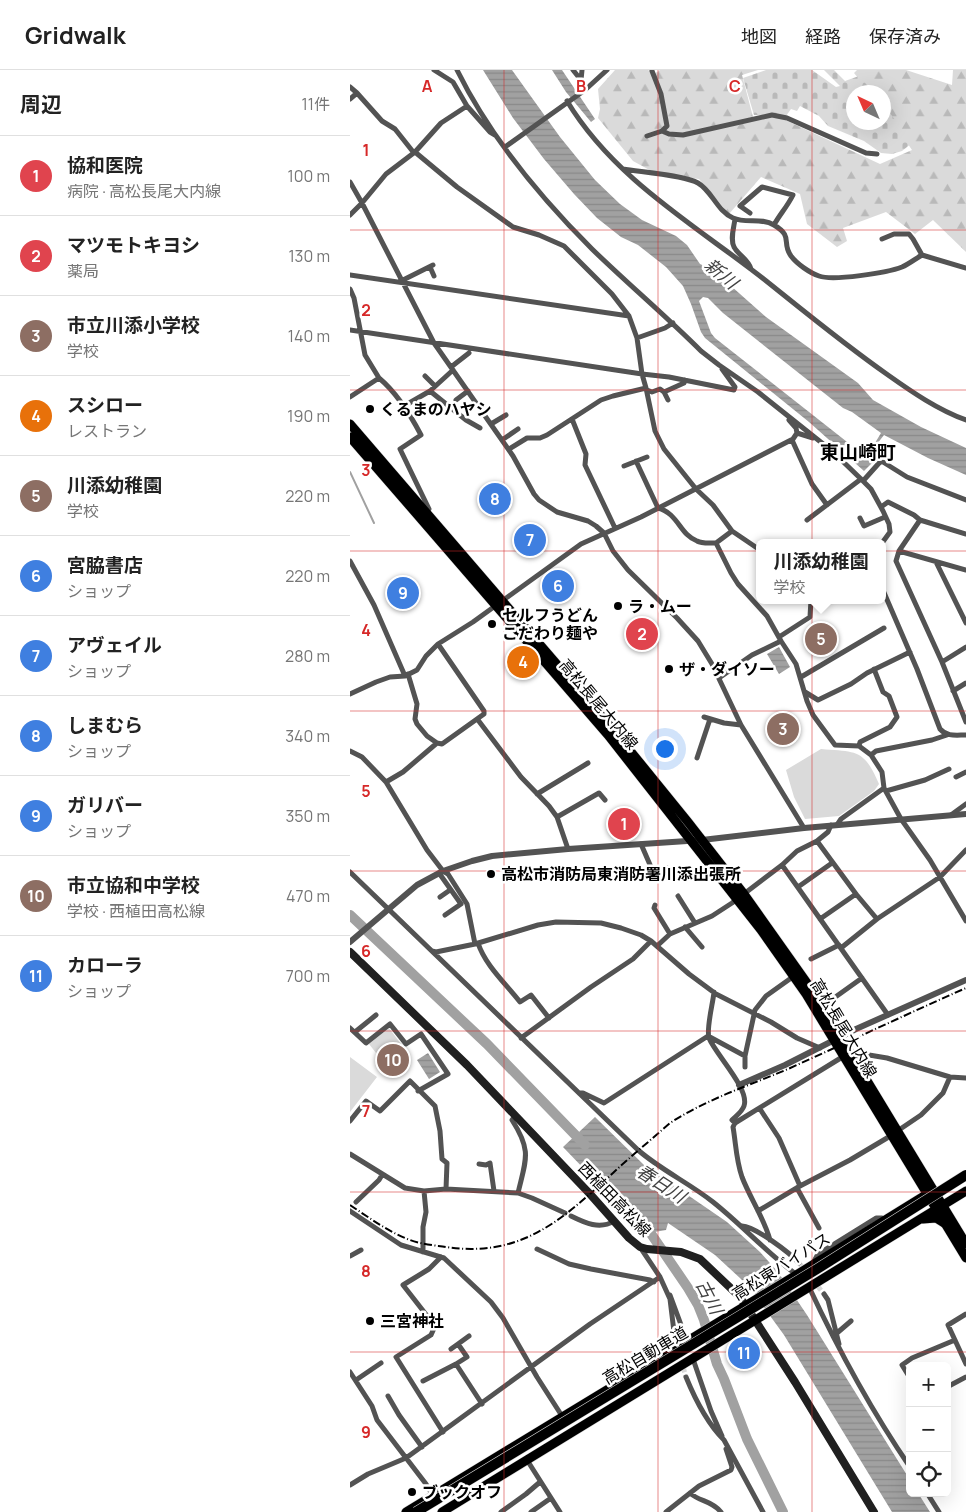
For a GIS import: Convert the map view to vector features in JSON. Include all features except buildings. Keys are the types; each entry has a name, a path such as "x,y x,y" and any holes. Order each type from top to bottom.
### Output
{"highway":[{"name":"高松自動車道","path":"416,1512 817,1269 966,1175"},
{"name":"高松自動車道","path":"428,1512 966,1182"}],"main road":[{"name":"高松長尾大内線","path":"350,424 426,512 608,735 794,976 838,1038 939,1207 966,1244"},
{"name":"高松長尾大内線","path":"350,437 610,726 744,894 798,969 824,1009 838,1038"},
{"name":"西植田高松線","path":"350,952 428,1027 614,1221 643,1248 681,1252 700,1259 748,1304 874,1512"},
{"name":"高松東バイパス","path":"406,1512 795,1276 966,1169"},
{"name":"高松東バイパス","path":"444,1511 966,1191"},
{"name":"高松長尾大内線","path":"939,1207 944,1223 966,1258"},
{"path":"920,1219 936,1218 944,1223"}],"street":[{"path":"434,70 453,82 467,106 490,132 498,136"},
{"path":"457,70 471,98 498,136 507,145 556,210 592,249 701,351 780,409 817,439 862,480 881,506 889,524 890,532 885,539"},
{"path":"573,70 581,80"},
{"path":"582,70 582,91"},
{"path":"507,145 582,91 607,70"},
{"path":"647,136 662,131 667,126 661,94 653,70"},
{"path":"350,87 376,116 395,129 414,153 457,187 513,226 564,246 612,294 629,316 637,338 642,374 656,431 664,449 696,489 713,505 732,531 756,547"},
{"path":"350,98 357,93"},
{"path":"567,101 588,132 634,181 864,358 914,393 966,420"},
{"path":"350,215 386,174 414,153 441,123 467,106"},
{"path":"662,131 668,134 683,135 772,115 787,118 866,153 877,154"},
{"path":"622,169 685,179 698,183 712,196 721,209 736,218 762,220 784,232 792,257 803,267 818,276 829,278 880,273 902,267 922,255"},
{"path":"350,182 434,343 508,449 534,494 556,512 593,523 604,533 613,550 628,570 698,641 719,678 740,725 804,828"},
{"path":"750,213 740,206 762,187 793,195 787,206 781,211 774,225"},
{"path":"736,218 732,240 734,247 749,262 752,270"},
{"path":"882,239 894,234 908,234 922,255 966,268"},
{"path":"402,282 431,266 434,276"},
{"path":"350,275 629,316"},
{"path":"350,289 354,298 366,355 379,378 404,406 421,435 400,449 429,509 426,512"},
{"path":"637,338 672,323"},
{"path":"350,330 685,380 734,390 735,387 720,366"},
{"path":"404,406 430,391 469,353"},
{"path":"425,376 435,386"},
{"path":"350,397 379,378"},
{"path":"664,392 684,383 685,380"},
{"path":"508,449 527,438 547,436 601,400 613,396 647,389 652,392 660,389 668,400"},
{"path":"430,391 466,420 480,428"},
{"path":"456,400 468,392"},
{"path":"780,409 796,428 797,433"},
{"path":"491,424 506,414"},
{"path":"572,419 586,454 585,465 615,528"},
{"path":"502,440 518,430"},
{"path":"797,433 817,439"},
{"path":"350,694 376,682 390,677 406,675 417,670 426,656 438,644 581,544 658,508 792,440 797,433"},
{"path":"792,440 812,484 827,505"},
{"path":"624,466 647,457"},
{"path":"636,461 658,508 669,513 691,538 698,542 716,543 732,531"},
{"path":"807,520 862,480 880,462 907,477 966,500"},
{"path":"881,506 888,502 920,520 966,534"},
{"path":"860,518 864,526 885,517"},
{"path":"920,520 898,551 896,561 942,662 966,722"},
{"path":"716,543 738,584 756,604"},
{"path":"898,551 966,570"},
{"path":"350,561 374,605 406,675 417,704 415,719 417,724 427,736 442,744 478,720 484,714 484,711 438,644"},
{"path":"936,562 966,623"},
{"path":"886,597 910,652 936,720 940,729 947,735"},
{"path":"756,604 767,616 796,664 813,715 835,745 859,746 871,755 882,772 885,790 901,819 940,877 966,921"},
{"path":"719,678 810,618 811,604"},
{"path":"801,677 884,628"},
{"path":"942,662 966,646"},
{"path":"805,691 818,700 874,669 910,652"},
{"path":"859,746 860,742 890,727 897,717 888,696 883,692 874,669"},
{"path":"953,691 966,682"},
{"path":"704,717 724,723 740,725"},
{"path":"697,758 710,719"},
{"path":"478,720 521,777 557,817 568,849"},
{"path":"871,755 876,751 932,740 947,735 966,736"},
{"path":"386,782 403,772 437,743"},
{"path":"350,751 362,758 386,782 450,890 461,904 445,914"},
{"path":"537,794 588,763"},
{"path":"657,946 670,934 712,916 736,900 782,865 797,851 817,842 841,819 885,790 925,780 949,770"},
{"path":"956,777 966,772"},
{"path":"557,817 599,793 605,800"},
{"path":"951,816 966,804"},
{"path":"350,942 418,885 441,872 492,856 702,840 834,825 966,814"},
{"path":"817,842 876,918"},
{"path":"641,844 653,872"},
{"path":"811,959 840,947 876,918 940,877 966,850"},
{"path":"798,887 832,863"},
{"path":"782,865 888,1015"},
{"path":"623,878 667,868"},
{"path":"350,872 387,910 651,1161 695,1188 742,1226 795,1276"},
{"path":"441,872 448,874 467,904 477,944 481,952 520,1002 531,995 549,1018"},
{"path":"440,897 450,890"},
{"path":"820,919 856,894"},
{"path":"678,896 695,923"},
{"path":"655,905 654,908 670,934"},
{"path":"432,951 436,952 477,944 538,925 563,922 601,923 642,935 714,992 790,1035 820,1048"},
{"path":"685,927 702,947"},
{"path":"521,1038 633,959 651,941"},
{"path":"745,1067 755,1010 766,996 794,976"},
{"path":"824,1009 834,1002 834,998 862,978"},
{"path":"739,1085 966,980"},
{"path":"714,992 708,1036 718,1055 727,1065 739,1085 745,1103 742,1111 732,1120 736,1123"},
{"path":"376,1014 352,1030 366,1043 390,1024 406,1044 428,1027"},
{"path":"418,1091 448,1074 421,1034"},
{"path":"708,1036 746,1056"},
{"path":"579,1094 583,1093 604,1103 708,1036"},
{"path":"770,1240 767,1227 746,1187 736,1159 733,1127 736,1123 849,1056 863,1054 887,1058 950,1077 966,1078"},
{"path":"758,1211 798,1187 848,1161 921,1115 943,1093 950,1077"},
{"path":"350,1121 366,1101 380,1111 410,1081 435,1106 440,1131 442,1159 448,1162 446,1189"},
{"path":"760,1109 779,1138 798,1187 819,1228"},
{"path":"515,1116 512,1120 520,1133 526,1151 518,1193"},
{"path":"350,1154 405,1188 424,1191 446,1189 518,1193 565,1213"},
{"path":"479,1164 490,1164 494,1191"},
{"path":"356,1202 382,1175"},
{"path":"423,1252 423,1227 426,1212 424,1191"},
{"path":"350,1211 401,1245 441,1257 491,1302 503,1318 562,1416"},
{"path":"572,1216 584,1223 595,1225 614,1221"},
{"path":"742,1226 749,1226 792,1255 799,1263"},
{"path":"643,1248 673,1299 689,1340"},
{"path":"537,1249 569,1264 654,1282"},
{"path":"350,1256 361,1250"},
{"path":"441,1257 429,1269 403,1285 435,1326 431,1334 396,1357 443,1432"},
{"path":"350,1485 368,1474 406,1458 590,1324 660,1277"},
{"path":"664,1284 670,1299 675,1340"},
{"path":"806,1289 859,1386 906,1461"},
{"path":"824,1294 828,1300 841,1350"},
{"path":"966,1314 948,1325 966,1364"},
{"path":"836,1333 851,1321"},
{"path":"451,1349 469,1336"},
{"path":"906,1362 955,1340"},
{"path":"423,1381 467,1357 458,1344"},
{"path":"694,1358 711,1411 724,1440 763,1512"},
{"path":"906,1362 902,1365 906,1372"},
{"path":"356,1380 381,1363"},
{"path":"456,1364 482,1404"},
{"path":"350,1372 372,1406 377,1420 432,1496"},
{"path":"686,1377 694,1397 716,1432 724,1440"},
{"path":"951,1385 966,1377"},
{"path":"388,1396 422,1447"},
{"path":"666,1512 709,1480 730,1470 732,1467 726,1448 728,1446"},
{"path":"528,1460 560,1512"},
{"path":"501,1512 540,1482"},
{"path":"690,1493 694,1497 712,1504 721,1512"},
{"path":"930,1497 939,1512"},
{"path":"531,1512 551,1498"}],"green space":[{"path":"615,70 648,70 654,74 660,70 758,70 742,75 753,117 781,118 880,164 912,150 891,119 891,85 864,85 854,73 857,70 906,70 952,85 953,70 966,70 966,252 933,220 915,234 886,212 843,228 847,241 837,247 807,224 800,194 761,177 729,214 699,179 655,173 633,161 598,118 600,109 598,89"},
{"path":"766,70 812,70 836,87 840,86 824,70 834,70 845,81 859,76 867,85 846,85 846,130 891,130 891,114 912,143 902,151 892,154 881,153 864,141 828,126 819,116 800,106 797,111 791,109 786,116 754,115 743,78"},
{"path":"821,749 858,754 869,764 879,784 874,791 839,816 805,819 794,797 786,770"},
{"path":"389,1028 407,1052 387,1067 369,1044"},
{"path":"350,1057 377,1077 350,1112"}],"water":[{"path":"483,70 512,70 560,137 595,180 620,204 642,220 676,236 687,245 700,264 713,270 766,317 858,383 873,400 921,427 966,448 966,475 884,435 877,444 875,443 881,433 852,412 843,408 723,313 708,298 703,297 699,301 711,333 715,338 870,460 872,463 864,471 809,422 705,338 683,286 666,267 638,245 621,237 597,218 574,194 513,118"},
{"path":"552,70 562,70 595,119 591,122 566,92"},
{"path":"779,647 790,667 779,674 767,654"},
{"path":"428,1053 440,1072 429,1079 417,1060"},
{"path":"595,1117 644,1165 727,1222 760,1252 778,1272 807,1315 906,1474 906,1497 921,1497 930,1512 892,1512 784,1335 741,1279 715,1255 668,1223 666,1230 643,1234 563,1147"}],"waterway":[{"path":"350,472 374,523"},
{"name":"春日川","path":"350,915 487,1044 585,1145"},
{"name":"古川","path":"643,1222 698,1305 717,1364 747,1439 783,1512"}],"tunnel":[{"path":"799,1263 824,1294"},
{"path":"679,1353 686,1377"}],"railway":[{"path":"350,1205 391,1231 420,1243 473,1249 497,1247 518,1241 558,1220 670,1123 684,1114 966,988"}],"place":[{"name":"くるまのハヤシ","path":"370,409"},
{"name":"しまむら","path":"495,499"},
{"name":"アヴェイル","path":"530,540"},
{"name":"宮脇書店","path":"558,586"},
{"name":"ガリバー","path":"403,593"},
{"name":"ラ・ムー","path":"618,606"},
{"name":"セルフうどん こだわり麺や","path":"492,624"},
{"name":"マツモトキヨシ","path":"642,634"},
{"name":"川添幼稚園","path":"821,639"},
{"name":"スシロー","path":"523,662"},
{"name":"ザ・ダイソー","path":"669,669"},
{"name":"市立川添小学校","path":"783,729"},
{"name":"協和医院","path":"624,824"},
{"name":"高松市消防局東消防署川添出張所","path":"491,874"},
{"name":"市立協和中学校","path":"393,1060"},
{"name":"三宮神社","path":"370,1321"},
{"name":"カローラ","path":"744,1353"},
{"name":"ブックオフ","path":"412,1492"}],"district":[{"name":"東山崎町","path":"858,452"}],"water label":[{"name":"新川","path":"721,274"}]}
